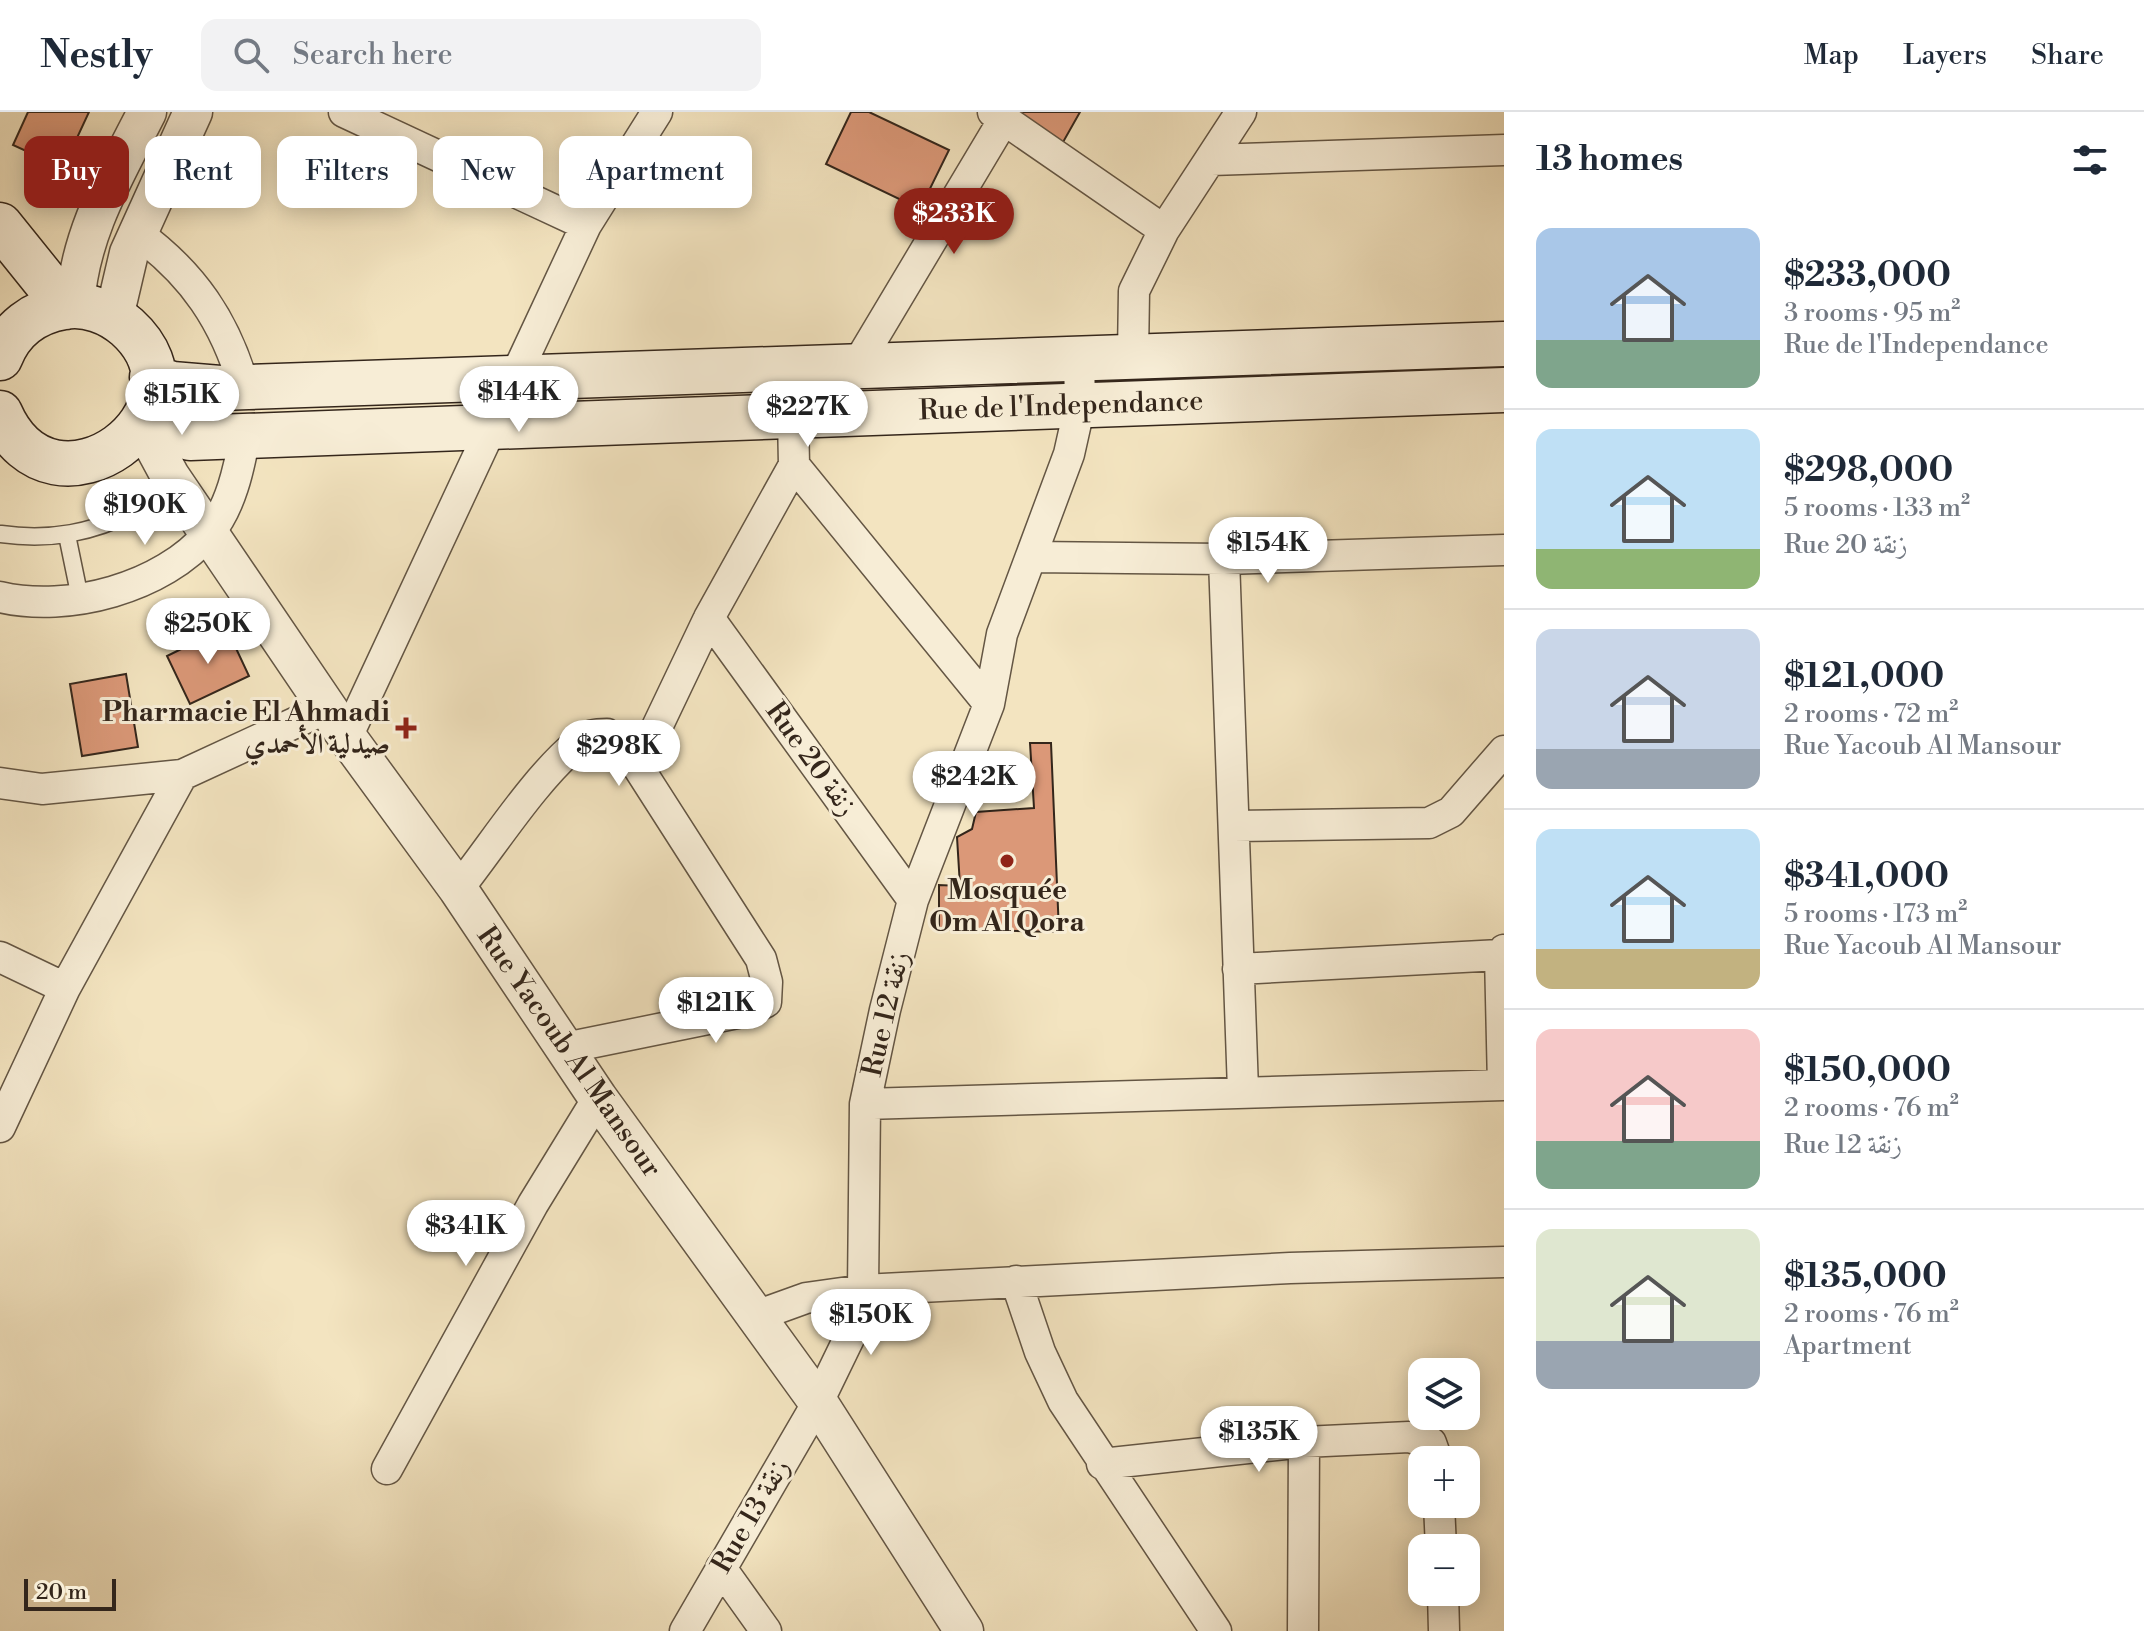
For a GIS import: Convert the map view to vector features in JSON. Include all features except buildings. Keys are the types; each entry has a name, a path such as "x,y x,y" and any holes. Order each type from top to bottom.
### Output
{"main road":[{"path":"5,232 24,277 71,312 140,343 140,417 86,463 51,460 7,440"},
{"path":"0,358 16,331 71,312"},
{"name":"Rue de l'Independance","path":"140,417 196,387 1504,344"},
{"name":"Rue de l'Independance","path":"140,417 163,431 181,437 245,436 1504,390"}],"street":[{"path":"71,312 91,224 147,112"},
{"path":"71,312 122,274 137,233 193,112"},
{"path":"344,112 586,225"},
{"path":"0,783 42,789 182,775 337,723 493,426 586,225 657,112"},
{"path":"1133,355 1134,291 1164,230 1241,112"},
{"path":"857,365 998,115 1164,230"},
{"path":"1211,160 1504,150"},
{"path":"137,233 186,274 206,299 223,327 244,387"},
{"name":"Rue 12 زنقة","path":"818,1402 852,1332 863,1290 865,1104 913,900 989,704 1002,634 1069,454 1080,405 1079,357"},
{"path":"638,767 709,618 794,465 793,416"},
{"name":"Rue Yacoub Al Mansour","path":"140,417 170,476 337,723 458,889 598,1098 818,1402 964,1631"},
{"path":"0,597 43,601 80,598 116,590 150,576 181,557 209,533 233,487 245,436"},
{"path":"794,465 989,704"},
{"path":"1031,557 1224,559 1504,550"},
{"path":"1224,559 1243,1090"},
{"name":"Rue 20 زنقة","path":"709,618 913,900"},
{"path":"458,889 555,766 580,741 595,734 607,734 638,767 761,959 767,982 766,1002 747,1011 565,1048"},
{"path":"1234,826 1429,823 1451,812 1504,751"},
{"path":"0,1127 65,988 182,775"},
{"path":"865,1104 1243,1090 1504,1085 1502,953 1238,969"},
{"path":"0,957 65,988"},
{"path":"387,1469 533,1204 598,1098"},
{"path":"756,1316 806,1298 863,1290 1504,1262"},
{"path":"1016,1281 1040,1352 1063,1401 1102,1464 1216,1631"},
{"name":"Rue 13 زنقة","path":"685,1631 818,1402"},
{"path":"1102,1464 1304,1442 1409,1437 1431,1443 1432,1446"},
{"path":"1303,1631 1304,1442"},
{"path":"721,1568 766,1631"},
{"path":"1443,1606 1444,1631"}],"lane":[{"path":"1,534 67,535 103,525 137,510"},
{"path":"67,535 80,598"}],"place":[{"name":"Pharmacie El Ahmadi صيدلية الأحمدي","path":"406,728"},
{"name":"Mosquée Om Al Qora","path":"1007,861"}]}
